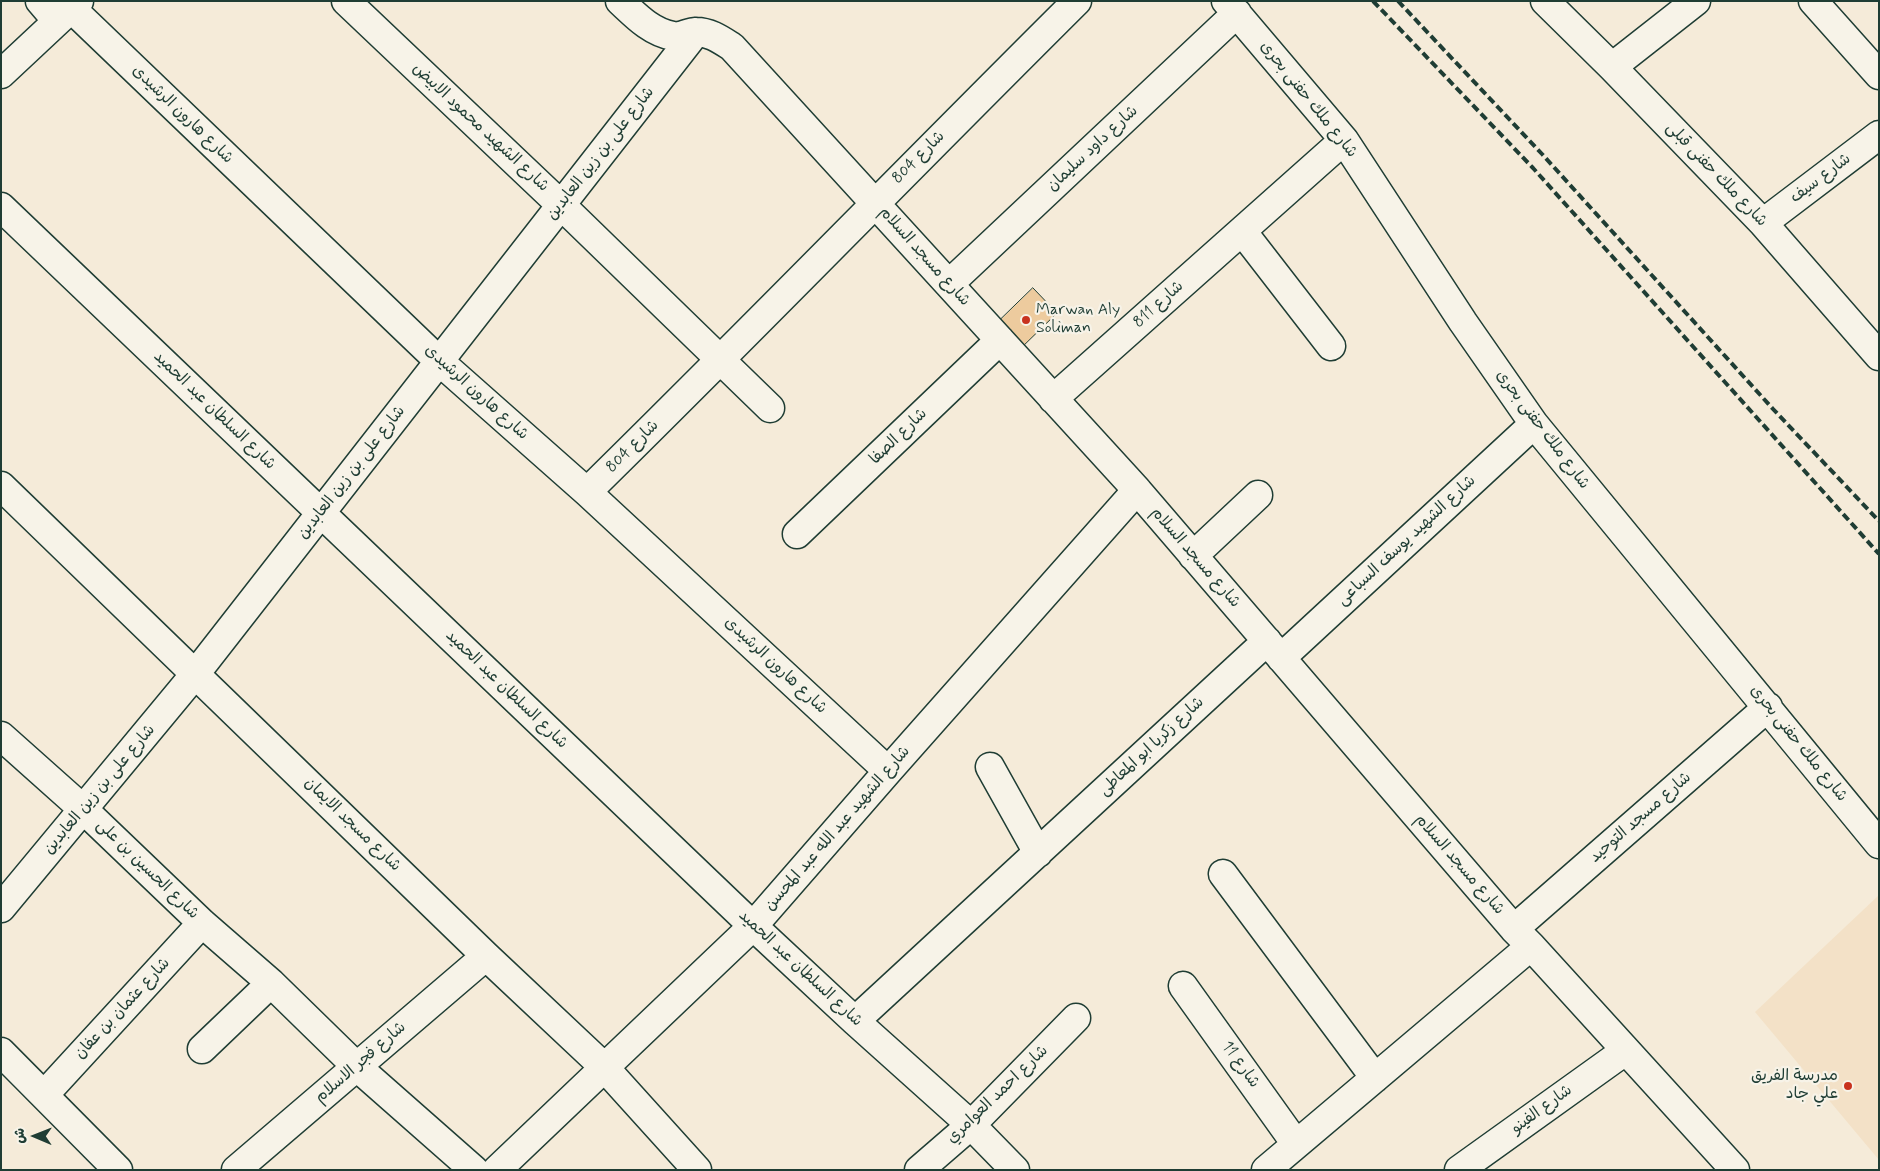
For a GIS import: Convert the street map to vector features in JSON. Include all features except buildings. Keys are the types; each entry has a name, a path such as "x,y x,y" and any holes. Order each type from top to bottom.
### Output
{"street":[{"name":"شارع هارون الرشيدى","path":"40,1 69,10 439,361 588,492 888,771"},
{"name":"شارع الشهيد محمود الابيض","path":"346,1 562,205 721,360"},
{"name":"شارع مسجد السلام","path":"620,1 642,22 674,37 696,32 713,35 732,47 1137,490 1523,938 1732,1169"},
{"name":"شارع 804","path":"588,492 1077,1"},
{"name":"شارع ملك حفنى قبلى","path":"1545,1 1612,67 1763,223 1879,356"},
{"path":"1612,67 1696,1"},
{"path":"1813,1 1879,75"},
{"name":"شارع ملك حفنى بحرى","path":"1232,7 1344,140 1463,322 1534,424 1879,844"},
{"name":"شارع داود سليمان","path":"949,284 1232,7"},
{"path":"1,74 69,10"},
{"name":"شارع على بن زين العابدين","path":"1,908 196,673 696,32"},
{"name":"شارع سيف","path":"1763,223 1879,135"},
{"name":"شارع 811","path":"1054,399 1344,140"},
{"name":"شارع السلطان عبد الحميد","path":"2,209 753,926 855,1021 971,1124 1015,1170"},
{"path":"1242,231 1331,346"},
{"name":"شارع الصفا","path":"797,534 1000,340"},
{"path":"721,360 770,408"},
{"name":"شارع الشهيد يوسف السباعى","path":"1274,650 1534,424"},
{"name":"شارع مسجد الايمان","path":"1,486 486,956 604,1067 694,1169"},
{"name":"شارع الشهيد عبد الله عبد المحسن","path":"497,1170 753,926 1137,490"},
{"path":"1193,556 1258,494"},
{"name":"شارع زكريا ابو المعاطى","path":"855,1021 1038,852 1274,650"},
{"name":"شارع مسجد التوحيد","path":"1266,1170 1375,1078 1768,707"},
{"name":"شارع الحسين بن على","path":"1,736 84,810 202,923 271,983 356,1066 474,1170"},
{"path":"990,767 1038,852"},
{"path":"1223,874 1375,1078"},
{"name":"شارع عثمان بن عفان","path":"44,1095 202,923"},
{"name":"شارع فجر الاسلام","path":"236,1170 486,956"},
{"path":"202,1049 271,983"},
{"name":"شارع 11","path":"1183,986 1296,1144"},
{"name":"شارع احمد العوامري","path":"918,1170 971,1124 1076,1018"},
{"name":"شارع الفينو","path":"1459,1170 1625,1051"},
{"path":"1,1052 118,1170"}],"shaded area":[{"name":"مدرسة الفريق علي جاد","path":"1879,895 1879,1160 1755,1012"}],"railway":[{"path":"1373,1 1533,168 1879,554"},
{"path":"1398,1 1542,154 1773,409 1879,521"}],"place":[{"name":"Marwan Aly Soliman","path":"1026,320"},
{"name":"مدرسة الفريق علي جاد","path":"1848,1086"}]}
